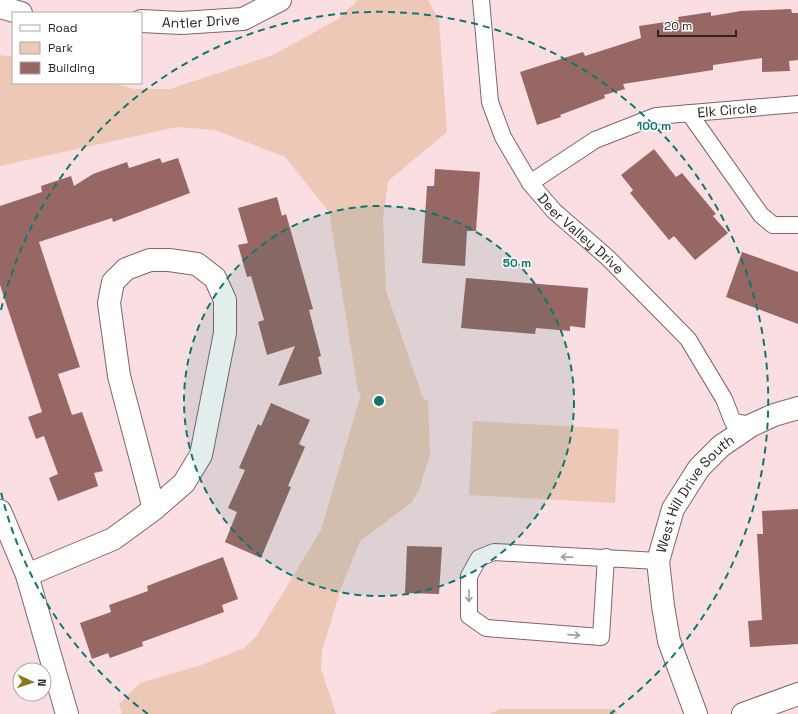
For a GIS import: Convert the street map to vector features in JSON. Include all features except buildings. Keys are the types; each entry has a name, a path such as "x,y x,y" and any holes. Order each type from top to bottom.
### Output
{"street":[{"name":"Antler Drive","path":"142,21 181,23 243,19 280,0"},
{"path":"0,7 18,12"},
{"path":"27,575 113,539 154,509 184,483 200,455 225,333 225,300 215,278 197,264 169,260 150,260 126,269 113,282 109,303 118,376 154,509"},
{"name":"West Hill Drive South","path":"696,714 669,641 663,606 658,561 673,509 699,468 721,446 752,425 774,415 798,408"},
{"path":"3,523 27,575 67,714"},
{"path":"743,714 798,694"}],"lane":[{"name":"Deer Valley Drive","path":"481,0 490,102 503,137 530,183 554,211 607,257 688,339 724,398 733,422 752,425"},
{"name":"Elk Circle","path":"530,183 595,140 656,116 798,104"},
{"path":"689,113 761,215 774,225 798,225"},
{"path":"606,557 601,637 486,628 469,616 469,576 479,558 494,552 606,557 658,561"}],"green space":[{"path":"358,0 428,0 439,20 447,132 388,181 383,218 386,291 423,398 428,401 430,455 420,487 412,502 360,541 341,588 322,651 321,669 336,714 122,714 119,704 140,683 201,665 244,648 256,637 321,530 361,394 358,391 329,212 285,157 215,130 177,127 0,166 0,55 12,57 12,84 115,84 135,89 170,89 273,55 338,19"},
{"path":"473,421 619,429 615,503 469,495"},
{"path":"501,709 614,709 618,714 489,714"}]}
